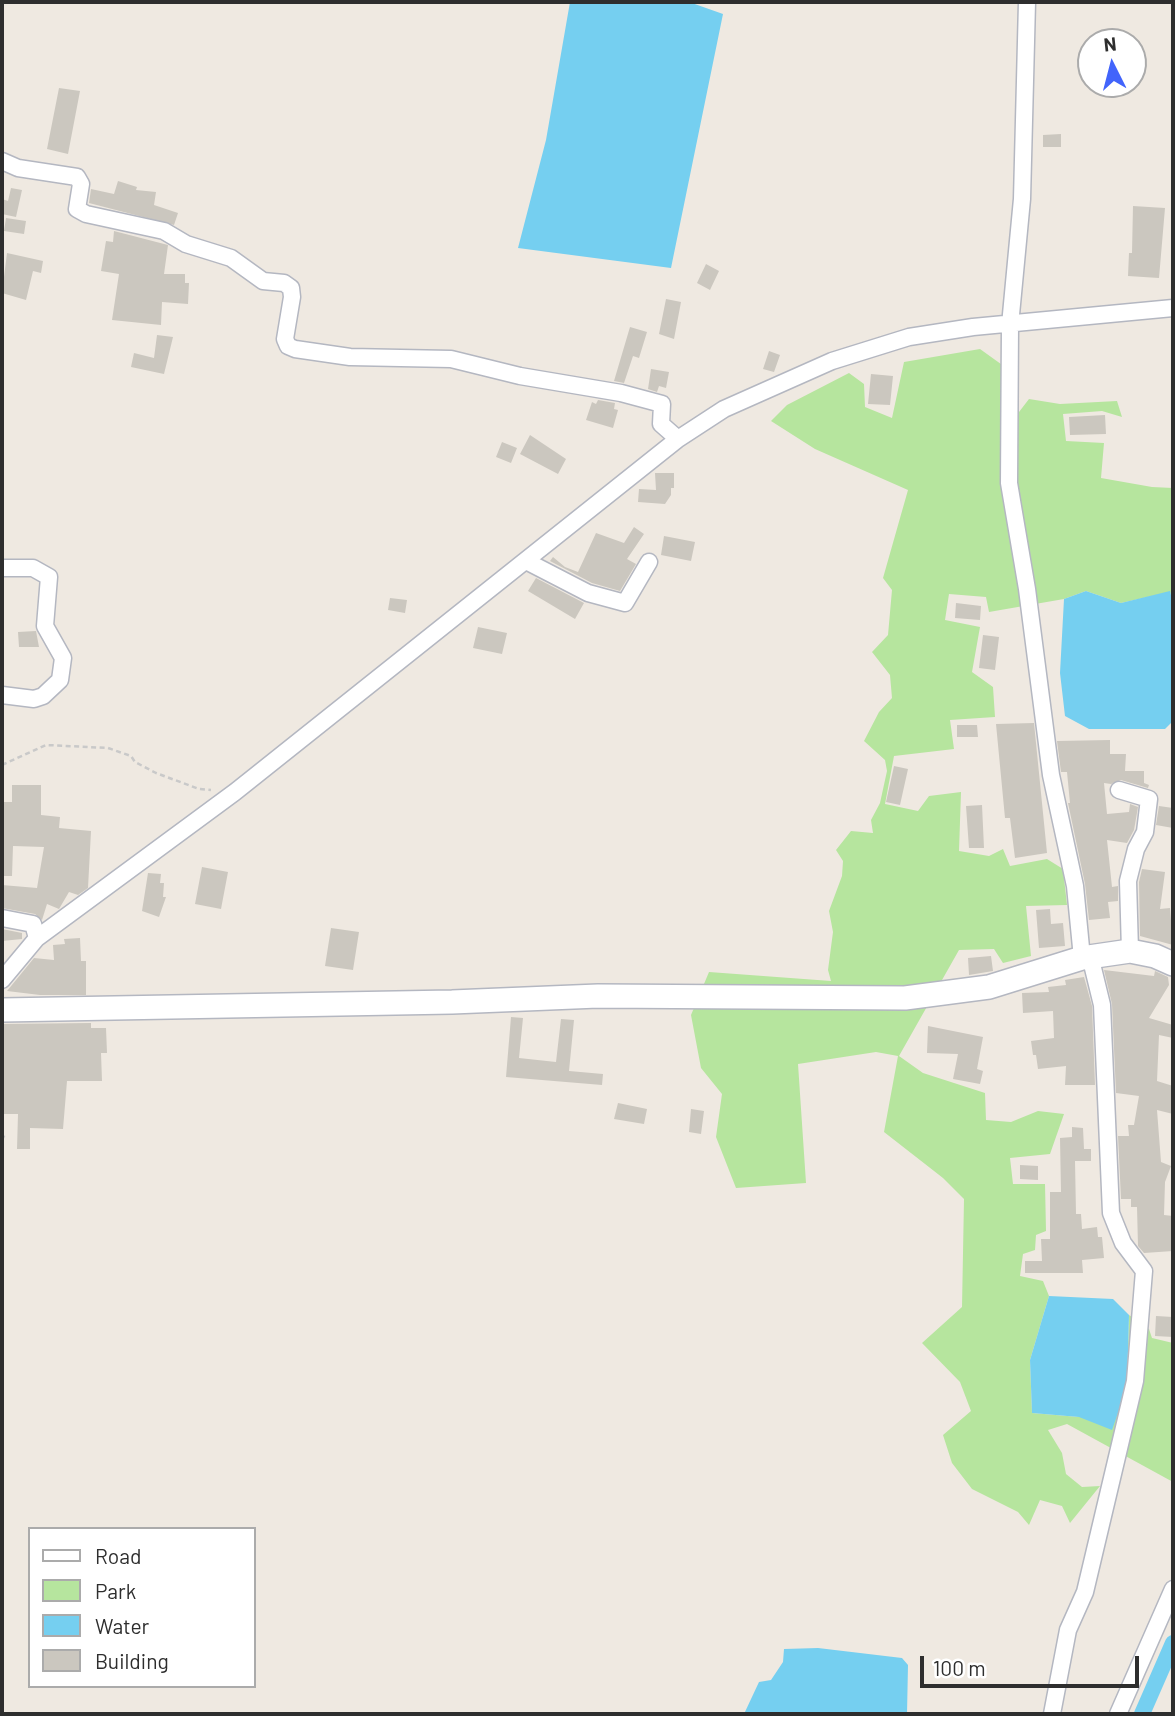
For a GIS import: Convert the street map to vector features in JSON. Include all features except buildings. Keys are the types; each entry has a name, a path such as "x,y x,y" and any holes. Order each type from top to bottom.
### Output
{"main road":[{"path":"2,1010 452,1002 598,996 905,998 989,987 1082,958 1130,951 1155,956 1173,964"}],"street":[{"path":"1027,2 1022,199 1010,325 1009,483 1031,616 1051,775 1075,886 1082,958 1092,964 1102,1005 1111,1213 1123,1243 1144,1271 1135,1381 1085,1592 1068,1630 1061,1656 1052,1714"},
{"path":"2,161 18,168 77,177 81,184 77,209 86,214 164,231 186,244 231,258 263,281 284,283 291,288 292,297 285,339 288,346 295,349 350,357 451,359 520,376 621,393 662,404 661,425 678,439"},
{"path":"2,980 37,938 230,796 678,439 724,409 832,361 909,337 973,327 1173,308"},
{"path":"526,561 588,593 625,603 649,562"},
{"path":"2,568 33,568 43,571 49,577 45,626 63,658 60,680 43,696 34,699 2,695"},
{"path":"1119,790 1149,799 1145,832 1136,849 1128,881 1130,951"},
{"path":"2,918 33,924 37,938"},
{"path":"1118,1714 1173,1589"}],"path":[{"path":"2,765 46,745 108,748 131,756 135,762 156,773 198,789 218,791 230,796"},
{"path":"2,1140 5,1134"}],"green space":[{"path":"980,349 1012,372 1019,412 1029,399 1060,404 1117,401 1122,417 1102,411 1063,414 1066,441 1104,443 1101,478 1173,488 1173,603 1170,592 1121,603 1086,591 1064,599 989,612 986,597 949,594 945,620 980,627 972,672 993,687 995,717 950,720 954,749 894,756 885,804 918,811 929,796 961,792 959,851 989,856 1003,849 1010,866 1047,859 1063,869 1067,905 1026,906 1031,956 1003,963 994,949 959,950 899,1056 923,1073 985,1093 986,1120 1011,1122 1038,1111 1064,1114 1050,1154 1010,1158 1013,1184 1045,1184 1046,1231 1036,1235 1035,1250 1023,1254 1020,1276 1043,1281 1049,1296 1030,1360 1032,1413 1079,1417 1127,1387 1129,1315 1149,1329 1152,1338 1173,1343 1173,1482 1067,1424 1048,1430 1062,1453 1066,1474 1082,1487 1100,1486 1070,1523 1062,1506 1040,1500 1029,1525 1018,1512 972,1489 952,1463 943,1435 971,1411 960,1382 922,1343 962,1307 964,1199 943,1178 884,1132 898,1056 876,1052 798,1064 806,1183 736,1188 716,1137 722,1094 701,1068 691,1015 709,972 831,981 828,970 833,932 829,911 842,876 843,861 836,850 851,831 873,833 871,820 880,803 887,771 885,760 864,741 879,712 892,698 890,675 872,652 888,635 892,590 883,578 908,490 815,449 771,421 787,405 849,373 864,384 865,407 892,418 904,362"}],"water":[{"path":"570,2 689,2 723,14 671,268 518,248 546,140"},
{"path":"1086,591 1121,603 1170,591 1173,603 1173,721 1165,729 1089,729 1065,716 1060,673 1064,599"},
{"path":"1049,1296 1113,1299 1129,1315 1127,1387 1112,1430 1079,1417 1032,1413 1030,1360"},
{"path":"818,1648 902,1658 908,1665 907,1714 744,1714 759,1682 771,1680 783,1662 784,1649"}],"waterway":[{"path":"1142,1714 1173,1643"}]}
